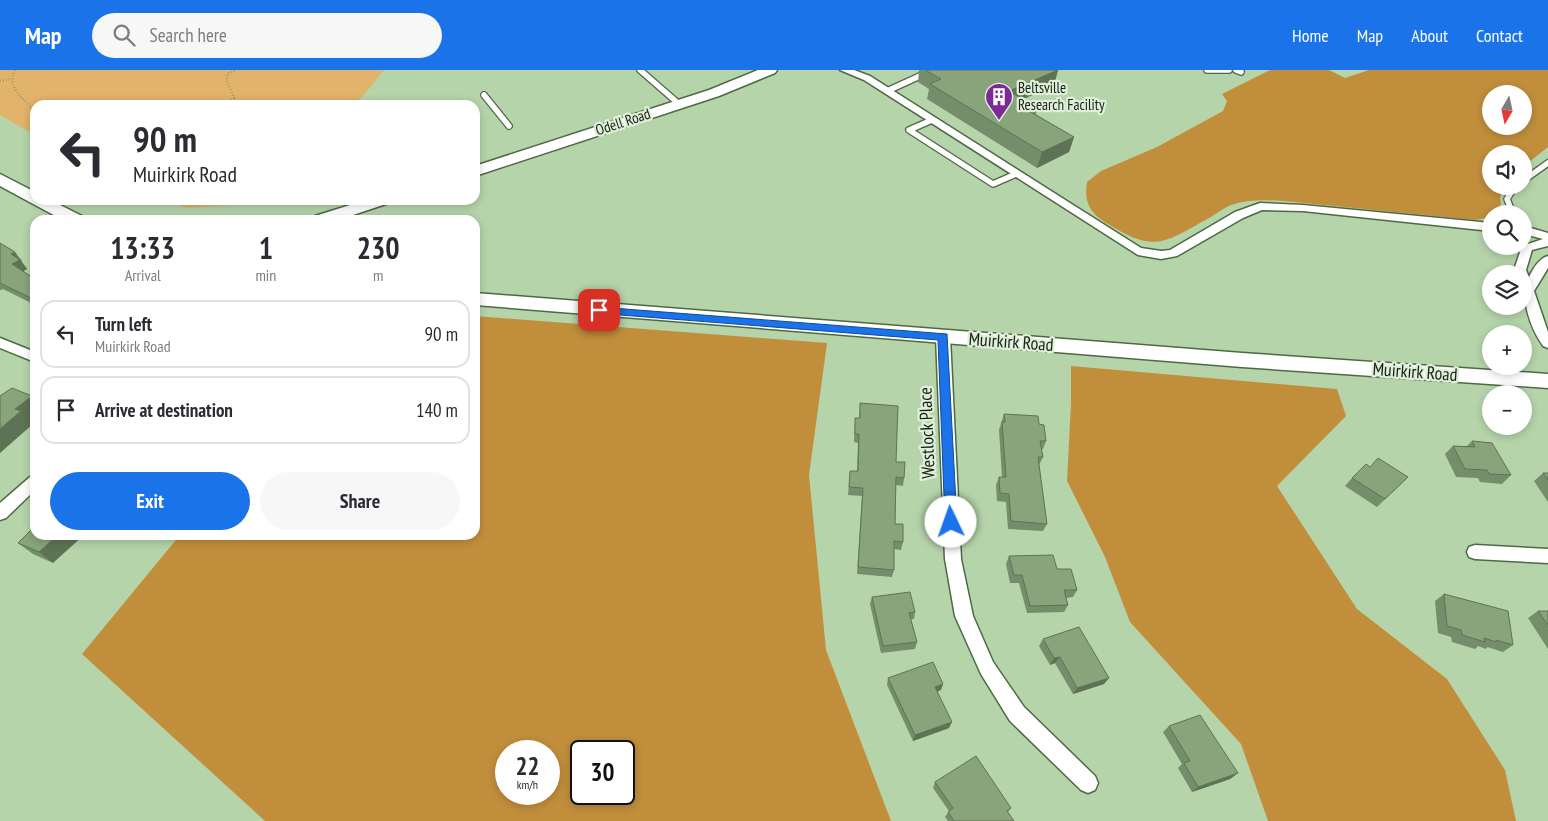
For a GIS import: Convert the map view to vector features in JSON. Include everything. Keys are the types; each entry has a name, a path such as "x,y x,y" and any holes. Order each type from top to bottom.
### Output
{"main road":[{"name":"Odell Road","path":"480,169 714,94 770,70"},
{"path":"0,179 30,196"},
{"path":"47,205 66,215"},
{"path":"336,215 368,205"},
{"name":"Muirkirk Road","path":"480,299 1242,360 1548,381"}],"street":[{"path":"845,70 867,78 1138,250 1160,255 1173,253 1239,215 1260,206 1303,208 1482,226"},
{"path":"1532,232 1548,237"},
{"path":"1522,265 1527,248 1548,242"},
{"path":"1532,278 1548,260"},
{"path":"1532,311 1548,343"},
{"name":"Westlock Place","path":"943,337 953,559 964,616 987,668 1017,714 1088,783"},
{"path":"0,343 30,355"},
{"path":"0,513 30,486"},
{"path":"1475,552 1548,556"}],"lane":[{"path":"640,70 679,104"},
{"path":"887,91 933,70"},
{"path":"1208,70 1229,70"},
{"path":"484,95 509,126"},
{"path":"932,120 909,130 992,184 1016,174"},
{"path":"1532,175 1548,164"}],"path":[{"path":"15,70 10,79 12,87 30,106"},
{"path":"231,100 234,98 226,77 227,74 236,70"},
{"path":"0,81 10,79"}],"shaded area":[{"path":"0,70 384,70 360,100 30,100 30,132 0,115"},
{"path":"1270,70 1329,70 1345,78 1369,70 1548,70 1548,147 1532,160 1532,145 1482,145 1482,195 1501,195 1501,204 1482,205 1482,218 1475,220 1257,200 1231,205 1170,238 1149,242 1123,233 1095,215 1087,201 1087,182 1101,171 1157,147 1223,111 1227,101 1222,94"},
{"path":"178,205 231,205 188,208"},
{"path":"480,316 827,343 809,475 826,650 891,821 265,821 82,654 176,540 480,540"},
{"path":"1071,366 1337,389 1346,416 1277,486 1357,609 1447,679 1505,770 1516,821 1268,821 1241,744 1130,622 1105,557 1067,481"}],"building":[{"path":"925,70 1058,70 1009,91 1037,108 1029,111 1074,137 1042,152 930,84 941,79"},
{"path":"0,243 15,252 11,254 20,260 12,264 30,276 30,298 0,283"},
{"path":"12,388 30,395 30,398 15,409 21,411 0,429 0,396"},
{"path":"860,403 898,406 896,462 905,462 904,478 896,477 895,524 903,524 903,542 894,541 894,570 858,567 863,488 849,487 850,471 858,471 859,434 855,434 855,418 860,418"},
{"path":"1004,414 1038,416 1039,424 1044,425 1046,441 1040,441 1043,457 1038,457 1047,524 1011,521 1009,494 1000,493 999,477 1006,477 1002,422 1005,422"},
{"path":"1472,441 1492,443 1511,475 1489,474 1487,470 1465,469 1453,446 1475,447"},
{"path":"1378,458 1408,477 1385,499 1352,478 1366,464 1370,467"},
{"path":"1543,473 1548,473 1548,480"},
{"path":"30,531 30,540 52,540 39,552 18,543"},
{"path":"1053,555 1057,569 1071,569 1077,590 1064,590 1068,605 1030,606 1022,575 1014,575 1009,556"},
{"path":"910,592 915,612 909,613 917,642 883,646 872,597"},
{"path":"1444,594 1508,611 1513,645 1484,638 1485,642 1462,635 1461,630 1447,626"},
{"path":"1538,611 1548,611 1548,625"},
{"path":"1079,627 1109,678 1077,688 1060,657 1054,658 1043,639"},
{"path":"933,662 943,684 935,687 952,722 915,735 888,678"},
{"path":"1200,715 1238,773 1198,787 1184,763 1190,761 1169,726"},
{"path":"976,756 1011,808 1007,811 1014,821 954,821 948,812 953,808 935,782"}],"place":[{"name":"Beltsville Research Facility","path":"999,121"}],"route":[{"path":"599,310 943,337 951,522"}]}
